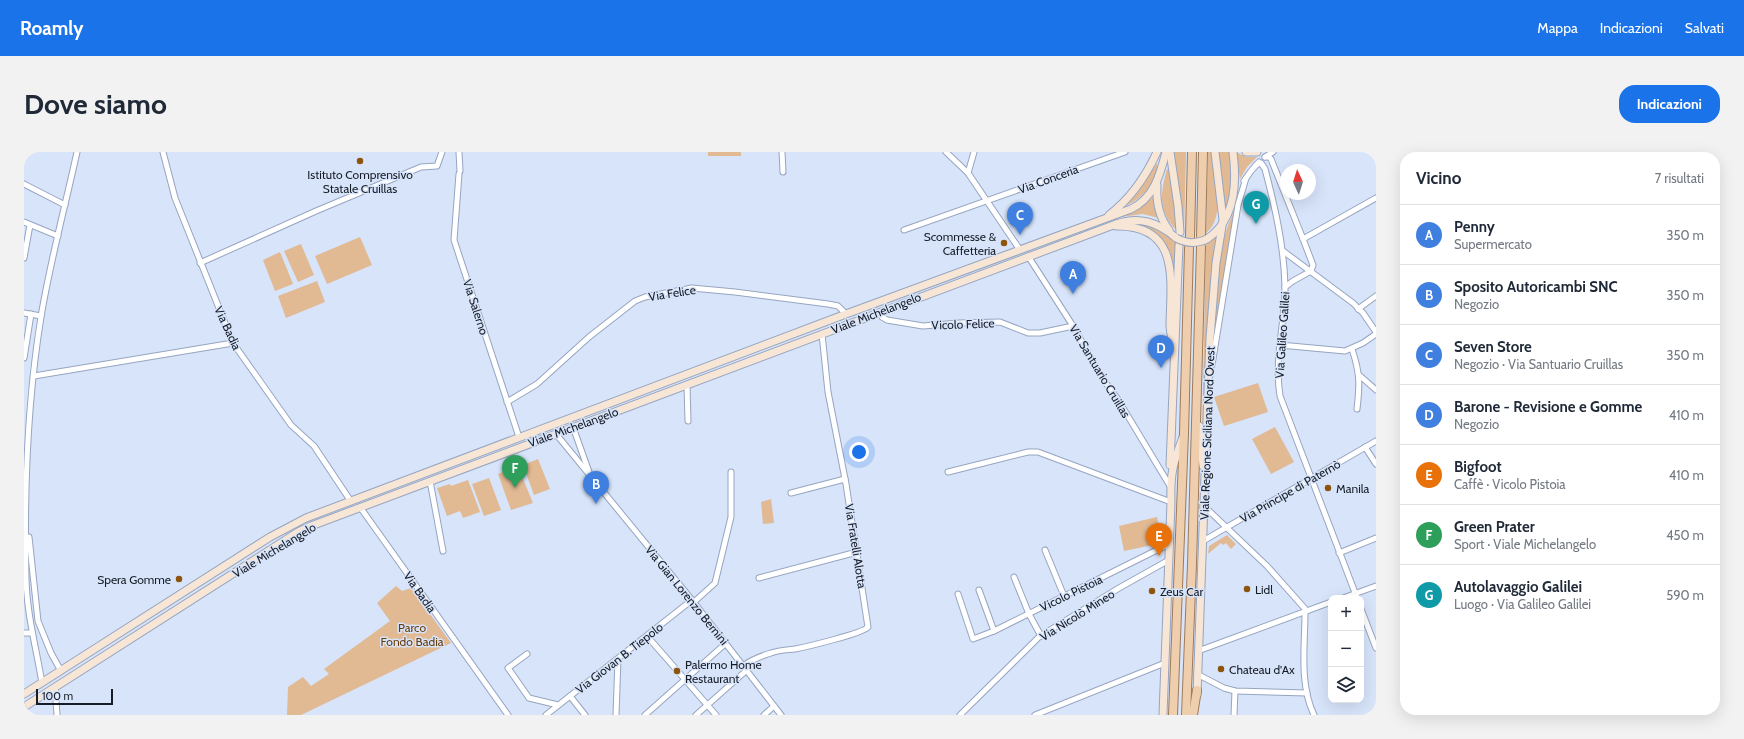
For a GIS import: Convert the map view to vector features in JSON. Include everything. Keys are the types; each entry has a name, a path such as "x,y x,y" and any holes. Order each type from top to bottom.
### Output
{"main road":[{"path":"1190,237 1192,152"},
{"path":"1203,152 1204,237"},
{"name":"Viale Regione Siciliana Nord Ovest","path":"1186,715 1201,247"},
{"name":"Viale Regione Siciliana Nord Ovest","path":"1172,715 1184,433 1189,248"},
{"path":"1193,715 1197,690"}],"street":[{"path":"42,683 38,654 27,620 25,578 26,431 41,316 77,152"},
{"name":"Via Badia","path":"163,152 175,198 233,343 291,425 314,446 350,500"},
{"path":"200,263 400,176 421,168 437,166 442,152"},
{"name":"Via Salerno","path":"459,152 460,172 454,240 519,437"},
{"path":"782,152 783,172"},
{"path":"946,152 968,173 1020,250"},
{"path":"968,173 974,152"},
{"name":"Via Conceria","path":"904,230 1125,152"},
{"path":"1105,218 1118,208 1136,188 1148,170 1157,152"},
{"path":"1166,152 1158,180 1156,194 1160,211 1167,227 1178,238 1192,243 1217,231 1246,178 1256,165 1273,152"},
{"path":"1163,715 1171,502 1170,477 1178,238 1178,201 1170,152"},
{"name":"Viale Regione Siciliana Nord Ovest","path":"1196,715 1205,507 1210,338 1214,285 1222,223 1215,152"},
{"path":"1231,205 1235,180 1233,152"},
{"path":"1246,152 1257,152"},
{"path":"1266,157 1271,159 1313,265 1311,271 1293,281 1285,288"},
{"name":"Via Galileo Galilei","path":"1256,165 1261,163 1265,169 1283,251 1285,288 1278,376 1280,396 1356,595"},
{"path":"1208,405 1215,345 1238,205 1246,178"},
{"name":"Viale Michelangelo","path":"24,694 148,614 293,524 350,500 1105,218 1141,203 1151,192 1158,180"},
{"path":"24,184 66,205"},
{"path":"1303,239 1376,198"},
{"name":"Viale Michelangelo","path":"24,707 298,532 360,507 1028,256 1128,220 1143,220 1162,227 1178,238"},
{"path":"24,222 58,236"},
{"path":"24,258 30,225"},
{"path":"1108,227 1128,226 1144,231 1156,239 1167,254 1171,274 1170,325 1175,361"},
{"path":"1280,345 1345,351 1352,349 1376,333 1358,309 1311,271 1283,251"},
{"name":"Via Santuario Cruillas","path":"1028,256 1073,326 1102,378 1117,398 1170,486"},
{"name":"Via Felice","path":"507,402 537,384 589,337 635,301 645,297 692,288 828,304 838,306 846,314"},
{"path":"1358,309 1376,296"},
{"name":"Vicolo Felice","path":"879,312 887,320 909,325 923,326 1000,322 1028,332 1040,333 1073,326"},
{"path":"24,313 41,316"},
{"path":"24,358 31,314"},
{"name":"Via Fratelli Alotta","path":"745,668 749,662 772,652 796,649 867,629 868,625 845,479 828,392 822,334"},
{"path":"34,376 233,343"},
{"path":"1352,349 1360,383 1357,409"},
{"path":"683,375 687,385 688,421"},
{"path":"1359,375 1376,390"},
{"path":"1196,399 1205,494"},
{"name":"Via Gian Lorenzo Bernini","path":"573,427 591,477"},
{"path":"1170,477 1174,460 1184,433"},
{"name":"Via Gian Lorenzo Bernini","path":"556,434 693,601 780,715"},
{"name":"Via Principe di Paternò","path":"1203,541 1228,528 1376,441"},
{"path":"1365,447 1376,464"},
{"path":"948,472 1028,452 1038,452 1171,502"},
{"path":"475,453 478,463"},
{"name":"Via Giovan B. Tiepolo","path":"546,715 715,583 731,517 731,472"},
{"path":"791,493 845,479"},
{"path":"430,481 443,551"},
{"name":"Via Badia","path":"360,507 508,715"},
{"path":"1205,507 1267,566 1306,612 1305,682 1314,715"},
{"path":"25,524 28,532 38,622 51,653 61,670"},
{"path":"1339,553 1376,538"},
{"name":"Vicolo Pistoia","path":"958,594 973,639 994,631 1169,544"},
{"path":"1045,550 1064,596"},
{"path":"759,578 857,552"},
{"name":"Via Nicolò Mineo","path":"960,715 996,678 1041,636 1112,592 1168,560"},
{"path":"1014,577 1029,614 1041,636"},
{"path":"1358,595 1376,586"},
{"path":"1167,588 1176,605"},
{"path":"979,590 994,631"},
{"path":"1198,651 1328,603"},
{"path":"148,614 154,624"},
{"path":"1364,615 1374,635 1376,648"},
{"path":"24,633 32,633"},
{"path":"647,636 716,715"},
{"path":"645,715 725,644"},
{"path":"527,654 508,668 529,698 558,705"},
{"path":"616,715 618,659"},
{"path":"1035,715 1165,663"},
{"path":"696,715 745,668"},
{"path":"1197,674 1235,692 1307,693"},
{"path":"55,687 56,715"},
{"path":"1234,715 1235,692"},
{"path":"570,696 585,715"},
{"path":"764,715 774,706"}],"green space":[{"path":"708,152 741,152 741,156 708,156"},
{"path":"1174,152 1186,152 1184,235 1182,234"},
{"path":"1208,152 1212,152 1217,183 1218,207 1212,226 1206,233"},
{"path":"1217,152 1229,152 1231,186 1227,205 1224,206"},
{"path":"1236,152 1246,157 1257,157 1247,167 1240,179"},
{"path":"1157,163 1155,176 1148,189 1137,200 1124,206 1139,190"},
{"path":"1167,169 1169,169 1175,203 1177,231 1166,216 1162,202 1163,186"},
{"path":"1153,197 1158,218 1143,214 1120,217 1140,208"},
{"path":"1234,212 1214,334 1220,256 1223,241"},
{"path":"1134,223 1152,228 1177,243 1174,274 1171,255 1163,241 1151,231"},
{"path":"1217,236 1204,431 1202,434 1206,245"},
{"path":"360,237 372,265 327,284 315,256"},
{"path":"301,244 314,275 298,282 284,251"},
{"path":"280,252 293,284 275,291 263,260"},
{"path":"317,281 325,302 286,318 278,296"},
{"path":"1258,383 1268,412 1224,426 1214,397"},
{"path":"1275,427 1294,462 1271,474 1252,439"},
{"path":"538,459 550,489 534,495 523,465"},
{"path":"518,467 533,503 511,510 498,474"},
{"path":"489,478 501,510 484,516 472,484"},
{"path":"468,480 480,512 463,518 460,511 447,516 437,488 450,484 451,486"},
{"path":"771,499 774,523 763,524 761,502"},
{"path":"1157,517 1162,543 1124,551 1119,526"},
{"path":"1227,535 1236,544 1231,549 1226,543 1223,545 1221,543 1208,554 1209,546"},
{"name":"Parco Fondo Badia","path":"396,586 402,591 411,588 451,643 301,715 287,715 288,687 303,677 311,686 329,674 324,669 390,621 377,603"}],"place":[{"name":"Istituto Comprensivo Statale Cruillas","path":"360,161"},
{"name":"Autolavaggio Galilei","path":"1256,224"},
{"name":"Seven Store","path":"1020,235"},
{"name":"Scommesse & Caffetteria","path":"1004,243"},
{"name":"Penny","path":"1073,294"},
{"name":"Barone - Revisione e Gomme","path":"1161,368"},
{"name":"Green Prater","path":"515,488"},
{"name":"Manila","path":"1328,488"},
{"name":"Sposito Autoricambi SNC","path":"596,504"},
{"name":"Bigfoot","path":"1159,556"},
{"name":"Spera Gomme","path":"179,579"},
{"name":"Lidl","path":"1247,589"},
{"name":"Zeus Car","path":"1152,591"},
{"name":"Chateau d'Ax","path":"1221,669"},
{"name":"Palermo Home Restaurant","path":"677,671"}]}
